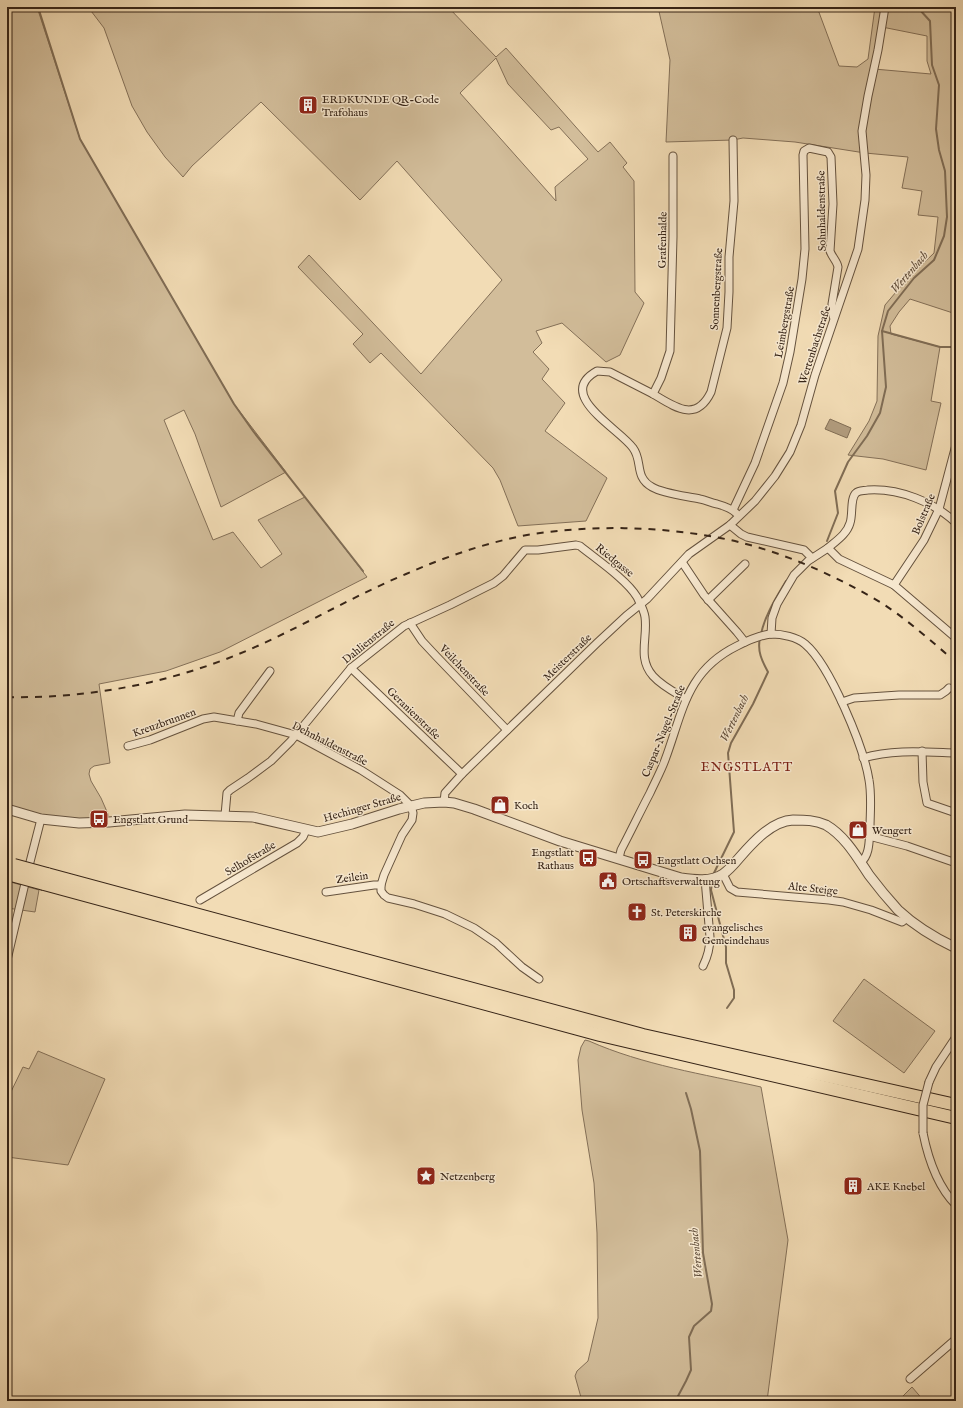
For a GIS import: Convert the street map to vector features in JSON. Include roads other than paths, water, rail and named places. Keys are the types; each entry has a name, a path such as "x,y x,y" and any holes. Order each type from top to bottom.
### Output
{"highway":[{"path":"10,869 600,1035 956,1118"},
{"path":"45,879 643,1035 956,1105"}],"street":[{"name":"Wertenbachstraße","path":"715,537 755,501 772,481 790,452 801,425 815,375 858,249 861,238 866,175 862,131 885,7"},
{"name":"Sonnenbergstraße","path":"733,140 734,202 729,257 727,328 711,392 706,401 701,407 682,410 610,372 604,371 597,371 592,374 585,382 583,394 590,406 614,430 630,443 638,456 641,476 652,487 677,495 702,499 733,510 739,516"},
{"name":"Leimbergstraße","path":"733,510 755,463 783,383 795,323 805,249 802,172 804,151 809,148 826,151"},
{"name":"Sohnhaldenstraße","path":"826,151 831,157 833,204 830,251 838,267 832,304 834,319"},
{"name":"Grafenhalde","path":"653,394 661,378 670,351 673,156"},
{"name":"Bolstraße","path":"894,585 924,540 939,510 956,445"},
{"path":"768,635 772,618 780,597 794,575 812,558 828,548 847,530 850,522 853,497 857,492 871,490 909,496 939,510 956,523"},
{"path":"730,525 747,537 804,550 812,558"},
{"name":"Meisterstraße","path":"444,802 445,793 462,774 597,643 647,599 689,554 715,537"},
{"name":"Riedgasse","path":"524,550 538,550 576,545 580,546 629,586 637,596 645,617 643,652 647,666 653,676 666,687 686,699"},
{"path":"828,548 839,559 894,585 956,638"},
{"name":"Dahlienstraße","path":"225,815 227,793 270,761 296,735 350,668 410,622 450,605 494,583 503,576 524,550"},
{"path":"682,562 708,600 745,642"},
{"path":"708,600 745,564"},
{"name":"Veilchenstraße","path":"410,622 417,635 431,651 507,730"},
{"name":"Caspar-Nagel-Straße","path":"619,858 621,850 665,761 686,699 700,675 708,665 729,650 755,638 768,635 791,637 799,640 808,647 819,660 842,702 852,726 869,780 871,799 867,856 861,862"},
{"name":"Geranienstraße","path":"350,668 462,774"},
{"path":"237,721 239,712 270,671"},
{"path":"842,702 848,699 899,695 940,695 949,688"},
{"name":"Dehnhaldenstraße","path":"207,718 214,717 256,724 296,735 361,770 400,795 411,806"},
{"name":"Kreuzbrunnen","path":"128,746 150,740 207,718"},
{"path":"863,758 884,753 922,751 956,753"},
{"path":"922,751 923,782 927,803 956,813"},
{"name":"Hechinger Straße","path":"7,809 41,819 79,823 109,822 185,815 253,817 318,832 411,806 424,803 444,802 454,803 474,809 560,841 681,878 695,880 720,876"},
{"path":"411,806 413,813 412,820 402,836 388,866 381,885 381,891 388,898 414,904 445,914 474,928 496,943 522,967 539,979"},
{"path":"7,960 41,819"},
{"path":"720,876 749,847 771,828 790,820 809,820 831,828 840,836 885,896 907,918 920,928 956,948"},
{"name":"Selhofstraße","path":"200,900 297,843 303,837 306,830"},
{"path":"869,836 907,846 956,863"},
{"name":"Alte Steige","path":"720,876 730,888 737,892 843,902 871,910 902,922 907,918"},
{"path":"703,966 710,946 705,879"},
{"name":"Zeilein","path":"326,892 381,885"},
{"path":"956,1037 936,1067 929,1082 923,1105 925,1145 933,1168 944,1190 956,1205"},
{"path":"910,1379 956,1339"}],"waterway":[{"path":"38,7 80,139 234,404 253,431 363,571"},
{"name":"Wertenbach","path":"827,541 838,513 835,491 848,462 867,436 880,413 886,387 882,331 888,311 914,278 934,260 944,236 947,217 945,171 939,150 936,129 939,85 932,65 930,21 920,10 914,7"},
{"path":"882,331 940,347 956,347"},
{"name":"Wertenbach","path":"761,634 768,613 786,581"},
{"name":"Wertenbach","path":"713,875 734,832 728,753 731,743 753,704 768,672 760,652 760,638"},
{"name":"Wertenbach","path":"712,882 711,890 726,947 726,963 734,990 734,998 727,1008"},
{"name":"Wertenbach","path":"677,1401 677,1398 691,1370 689,1337 694,1326 711,1311 712,1304 703,1253 700,1151 686,1093"}],"railway":[{"path":"7,697 37,697 98,692 129,687 188,672 246,651 345,602 450,556 481,546 527,535 597,528 645,529 692,533 736,541 779,554 821,571 880,602 910,623 956,662"}],"place":[{"name":"ERDKUNDE QR-Code Trafohaus","path":"308,105"},
{"name":"Koch","path":"500,805"},
{"name":"Engstlatt Grund","path":"99,819"},
{"name":"Wengert","path":"858,830"},
{"name":"Engstlatt Rathaus","path":"588,858"},
{"name":"Engstlatt Ochsen","path":"643,860"},
{"name":"Ortschaftsverwaltung","path":"608,881"},
{"name":"St. Peterskirche","path":"637,912"},
{"name":"evangelisches Gemeindehaus","path":"688,933"},
{"name":"Netzenberg","path":"426,1176"},
{"name":"AKE Knebel","path":"853,1186"}],"district":[{"name":"ENGSTLATT","path":"747,766"}]}
